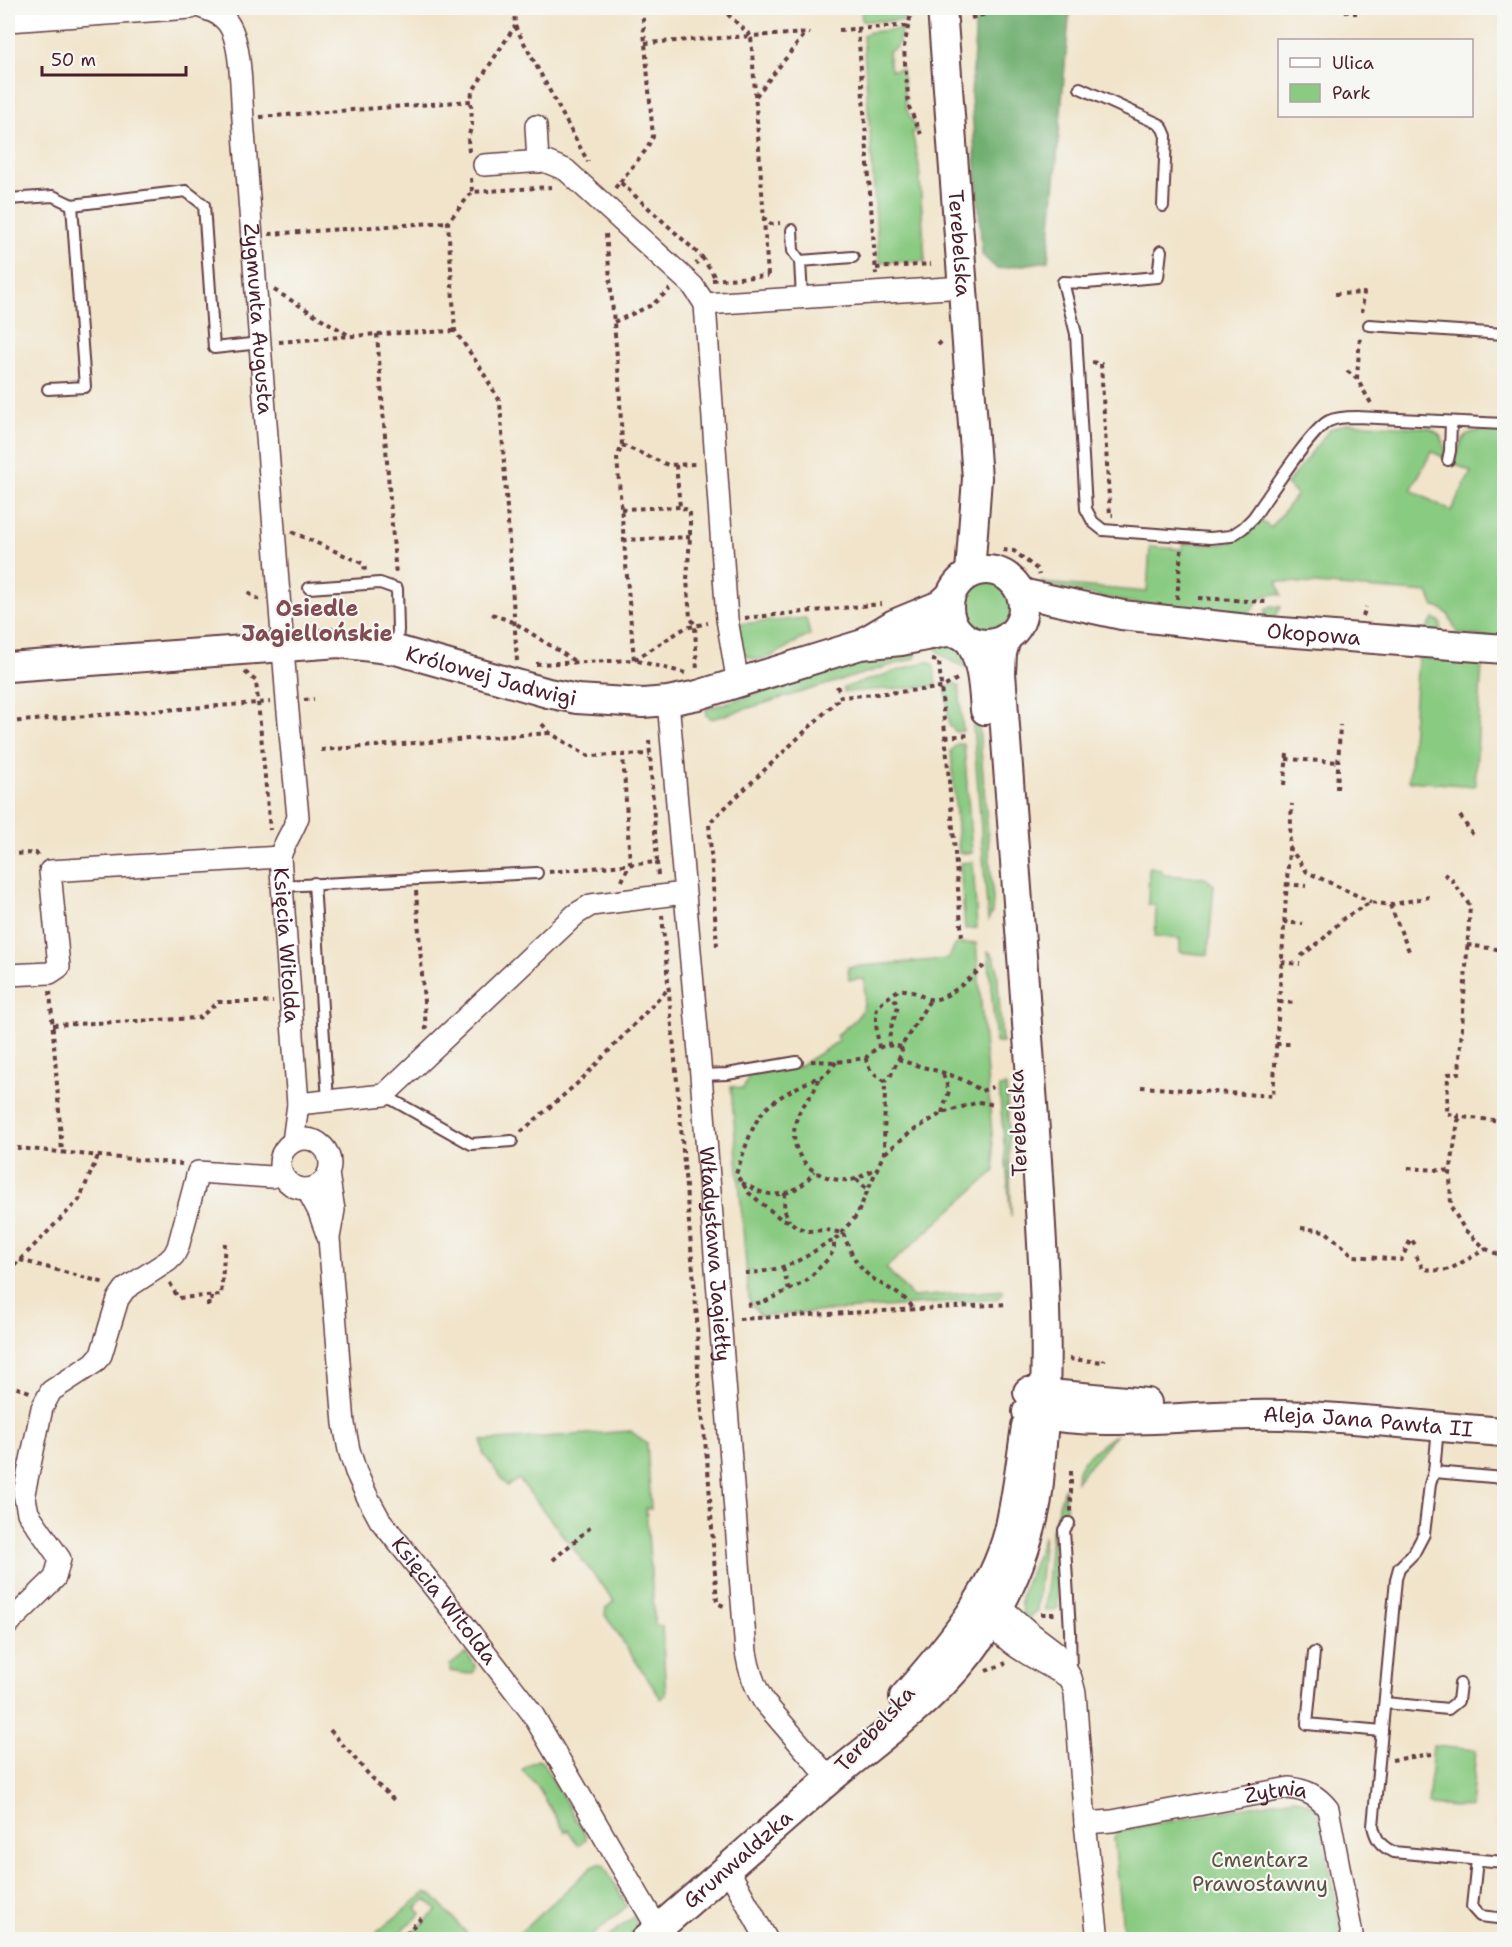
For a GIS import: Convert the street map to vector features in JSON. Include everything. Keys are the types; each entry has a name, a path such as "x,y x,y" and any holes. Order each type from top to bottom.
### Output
{"street":[{"path":"8,21 191,8"},
{"name":"Zygmunta Augusta","path":"203,8 218,13 228,23 237,48 284,646"},
{"name":"Terebelska","path":"942,8 977,478 970,573"},
{"path":"536,126 538,162"},
{"path":"475,166 544,161 566,170 687,274 705,304 727,619 738,684"},
{"path":"705,304 963,287"},
{"name":"Terebelska","path":"977,478 992,542 1018,574"},
{"path":"980,569 1018,574 1024,604 1023,614 1013,632 987,645 964,637 950,616 950,596 961,579 980,569"},
{"name":"Okopowa","path":"1018,574 1122,615"},
{"name":"Królowej Jadwigi","path":"860,645 894,624 939,605 950,596"},
{"name":"Okopowa","path":"1013,632 1052,620 1182,609 1256,630 1504,649"},
{"name":"Królowej Jadwigi","path":"8,667 284,646 339,644 396,650 548,693 577,699 621,703 668,701 738,684 860,645 901,641 946,632 964,637"},
{"name":"Terebelska","path":"1013,632 1002,653 1001,673 1022,943 1044,1284 1037,1403 1037,1502"},
{"name":"Terebelska","path":"964,637 978,657 982,674 1002,933 1014,1036 1037,1403 1019,1474 1008,1533 993,1570 989,1610 969,1671"},
{"name":"Księcia Witolda","path":"284,646 298,817 293,832 276,857 282,886 292,1002 298,1104 293,1142"},
{"name":"Władysława Jagiełły","path":"668,701 749,1672 764,1702 830,1779"},
{"path":"8,975 50,973 59,967 50,871 276,857"},
{"path":"298,1104 384,1095 576,914 591,905 684,893"},
{"name":"Księcia Witolda","path":"298,1104 314,1140"},
{"path":"303,1139 314,1140 326,1150 330,1166 328,1174 319,1184 307,1189 292,1186 282,1174 279,1165 281,1156 285,1148 293,1142 303,1139"},
{"path":"8,1624 55,1578 60,1559 28,1513 24,1493 42,1408 51,1391 94,1363 101,1354 118,1299 125,1289 174,1255 178,1248 198,1172 271,1177 282,1174"},
{"name":"Księcia Witolda","path":"328,1174 334,1210 329,1238 344,1424 350,1450 367,1496 396,1542 532,1713 651,1934"},
{"name":"Księcia Witolda","path":"307,1189 329,1238"},
{"name":"Aleja Jana Pawła II","path":"1037,1403 1156,1404 1233,1416"},
{"name":"Aleja Jana Pawła II","path":"1037,1403 1090,1420 1281,1415 1504,1432"},
{"name":"Terebelska","path":"830,1779 961,1629 989,1610 1026,1548 1037,1502 1056,1451 1070,1432 1090,1420"},
{"path":"989,1610 999,1634 1015,1652 1071,1678"},
{"path":"989,1610 1027,1630 1056,1652 1071,1678 1075,1693 1085,1823 1098,1940"},
{"name":"Terebelska","path":"830,1779 969,1671 980,1652 993,1648 1015,1652"},
{"name":"Grunwaldzka","path":"651,1934 830,1779"},
{"name":"Żytnia","path":"1085,1823 1112,1821 1289,1788 1309,1791 1328,1809 1353,1940"},
{"path":"728,1869 767,1940"}],"lane":[{"path":"1080,88 1159,124 1163,129 1166,136 1163,206"},
{"path":"8,199 53,196 72,205 186,191 204,205 214,348 260,344"},
{"path":"48,389 85,387 72,205"},
{"path":"792,230 793,251 800,261 802,298"},
{"path":"1161,251 1158,277 1086,283 1063,282 1076,334 1086,509 1093,522 1103,530 1210,538 1231,536 1253,518 1314,433 1328,421 1343,417 1504,424"},
{"path":"800,261 853,257"},
{"path":"1369,325 1504,334"},
{"path":"1448,460 1451,422"},
{"path":"309,588 380,583 397,589 396,650"},
{"path":"282,886 537,873"},
{"path":"314,883 328,1101"},
{"path":"701,1075 727,1074 797,1062"},
{"path":"384,1095 471,1144 512,1141"},
{"path":"1438,1427 1434,1472 1430,1484 1424,1534 1414,1553 1399,1568 1396,1579 1373,1826 1376,1837 1383,1846 1393,1852 1504,1862"},
{"path":"1434,1472 1504,1478"},
{"path":"1069,1523 1064,1530 1071,1638 1071,1678"},
{"path":"1314,1653 1307,1724 1382,1731"},
{"path":"1384,1703 1448,1709 1458,1701 1460,1684"},
{"path":"1477,1860 1473,1907 1480,1916 1497,1918"}],"path":[{"path":"514,8 515,26 592,168"},
{"path":"603,203 645,151 653,137 642,8"},
{"path":"721,8 751,36 768,282"},
{"path":"912,8 904,47 909,107 921,134"},
{"path":"971,18 1009,8"},
{"path":"1336,8 1342,11 1355,11"},
{"path":"515,26 472,92 472,125 468,138 475,166 472,192 447,222 455,331 480,367 500,402 518,665"},
{"path":"839,30 909,27"},
{"path":"858,29 877,281"},
{"path":"645,43 808,33 755,97"},
{"path":"243,119 471,101"},
{"path":"620,182 702,257 716,280"},
{"path":"472,192 561,186"},
{"path":"252,235 447,222"},
{"path":"606,228 622,445 617,458 634,660"},
{"path":"614,322 652,305 687,274 702,257"},
{"path":"876,268 931,264"},
{"path":"687,274 700,281 768,276"},
{"path":"268,286 350,336"},
{"path":"1335,294 1364,293"},
{"path":"260,344 377,334 455,331"},
{"path":"377,334 397,589"},
{"path":"1077,360 1101,364 1110,515 1121,516"},
{"path":"1347,371 1357,379 1380,419"},
{"path":"622,445 668,465 717,463"},
{"path":"676,465 680,507"},
{"path":"621,509 680,507 690,511 687,579 690,617 695,625 697,676"},
{"path":"286,530 364,564 366,584"},
{"path":"1182,536 1182,609 1266,602"},
{"path":"623,540 690,537"},
{"path":"1014,551 1040,570 1018,574 1014,551"},
{"path":"634,660 685,628 695,625 727,619 884,604"},
{"path":"492,614 515,623 576,663"},
{"path":"530,664 634,660 687,674"},
{"path":"939,661 962,937"},
{"path":"240,667 256,681 276,857"},
{"path":"701,824 709,823 842,697 942,688 962,676"},
{"path":"837,686 842,697"},
{"path":"8,722 314,699"},
{"path":"542,724 550,733 588,756 650,754"},
{"path":"1337,789 1340,725"},
{"path":"321,750 550,733"},
{"path":"649,733 657,862 696,1319 698,1374 708,1469 717,1603 726,1608"},
{"path":"945,737 969,735"},
{"path":"614,901 630,863 623,755"},
{"path":"1284,785 1286,757 1339,762"},
{"path":"1141,1088 1273,1096 1292,804"},
{"path":"1460,816 1473,835"},
{"path":"709,823 717,946"},
{"path":"1288,847 1307,872 1371,902 1390,905 1429,897"},
{"path":"537,873 657,862"},
{"path":"1444,874 1452,880 1470,906 1459,1072 1448,1074 1447,1114 1458,1115 1450,1171 1451,1207 1465,1230 1486,1249 1504,1257"},
{"path":"415,878 428,1054"},
{"path":"1286,884 1306,886"},
{"path":"1301,956 1321,941 1344,918 1371,902"},
{"path":"1390,905 1409,951"},
{"path":"1283,922 1303,924"},
{"path":"1467,945 1504,950"},
{"path":"1281,962 1300,964"},
{"path":"879,1048 877,1011 898,990 904,989 930,1000 947,996 984,966"},
{"path":"49,982 62,1152"},
{"path":"512,1141 580,1081 669,988"},
{"path":"889,1046 890,1031 898,1006 893,996"},
{"path":"884,1153 885,1082 890,1077 901,1047 930,1000"},
{"path":"53,1025 199,1018 218,1002 292,1002"},
{"path":"1279,1002 1297,1003"},
{"path":"1276,1044 1294,1044"},
{"path":"797,1062 836,1062 866,1058 879,1048 901,1047"},
{"path":"866,1058 866,1063 871,1070 885,1082"},
{"path":"898,1059 961,1078 981,1091 993,1088"},
{"path":"836,1062 818,1079 786,1092 772,1102 758,1117 736,1174 749,1193 783,1220 807,1231 827,1230 843,1233"},
{"path":"942,1073 950,1091 942,1113"},
{"path":"818,1079 818,1084 800,1110 794,1133 796,1152 814,1171 833,1179 856,1179 876,1169"},
{"path":"980,1102 981,1091"},
{"path":"745,1273 783,1268 834,1241 856,1215 884,1153 910,1132 942,1113 980,1102 995,1105"},
{"path":"1458,1121 1461,1117 1504,1121"},
{"path":"8,1147 187,1164 198,1172"},
{"path":"8,1272 79,1200 98,1156"},
{"path":"1408,1168 1450,1171"},
{"path":"740,1182 764,1193 785,1193 800,1187 814,1171"},
{"path":"856,1179 868,1190"},
{"path":"785,1193 784,1209 789,1221"},
{"path":"1301,1228 1325,1231 1354,1256 1401,1260 1411,1239 1416,1246"},
{"path":"843,1233 862,1269 880,1285 906,1299 913,1309"},
{"path":"747,1305 764,1302 805,1282 832,1254 834,1241"},
{"path":"160,1266 178,1298 221,1295 225,1243"},
{"path":"1416,1256 1423,1269 1443,1271 1486,1249"},
{"path":"19,1260 125,1289"},
{"path":"783,1268 789,1290"},
{"path":"206,1304 212,1304 211,1296"},
{"path":"732,1319 748,1320 1008,1304"},
{"path":"1062,1358 1104,1362 1104,1359"},
{"path":"1071,1471 1072,1509"},
{"path":"553,1560 593,1525"},
{"path":"969,1671 1007,1662 1015,1652"},
{"path":"330,1730 394,1800"},
{"path":"1379,1761 1432,1754"},
{"path":"399,1940 424,1916"}],"green space":[{"path":"861,8 906,8 903,21 862,21"},
{"path":"974,8 1070,8 1048,261 997,269 982,255 971,96 975,35"},
{"path":"902,29 897,47 888,52 891,70 902,69 906,108 917,131 912,132 919,165 925,261 879,262 863,35 870,32"},
{"path":"1348,423 1429,428 1437,433 1444,444 1444,458 1432,451 1411,490 1451,511 1471,472 1454,463 1461,442 1470,433 1504,432 1504,640 1457,633 1447,613 1434,607 1428,593 1277,581 1282,595 1264,596 1242,619 1197,616 1042,585 1042,581 1147,592 1150,547 1183,549 1183,543 1225,544 1241,537 1260,520 1271,528 1297,494 1286,485 1330,429"},
{"path":"987,581 997,583 1005,589 1011,597 1013,607 1011,617 1005,625 997,631 987,633 977,631 969,625 963,617 961,607 963,597 969,589 977,583"},
{"path":"1271,606 1281,607 1274,619 1425,631 1434,618 1439,621 1441,627 1435,635 1271,623 1265,616 1266,610"},
{"path":"806,618 810,635 774,655 755,659 743,653 738,624"},
{"path":"954,642 969,669 945,657 935,646"},
{"path":"882,654 917,654 915,658 712,719 706,715 706,709"},
{"path":"1418,658 1482,663 1475,786 1409,781"},
{"path":"930,662 934,666 936,686 844,692 843,688"},
{"path":"954,683 959,686 963,731 956,732 949,725 946,688"},
{"path":"977,700 993,900 992,913 988,920 972,711"},
{"path":"957,744 964,744 972,853 959,853 951,751"},
{"path":"973,862 977,928 965,929 960,863"},
{"path":"1149,867 1160,869 1164,875 1205,878 1214,885 1208,955 1180,952 1180,939 1155,936 1156,906 1148,904"},
{"path":"976,943 995,1171 886,1268 913,1297 1003,1290 1003,1292 995,1299 760,1316 749,1300 731,1086 743,1089 749,1075 798,1067 839,1041 836,1036 857,1017 865,1000 864,979 849,980 848,967 948,959 956,944"},
{"path":"988,951 993,956 997,967 1002,1043 996,1043"},
{"path":"1006,1086 1009,1133 1011,1217 999,1087"},
{"path":"631,1431 647,1444 651,1509 646,1508 655,1625 662,1626 666,1695 661,1699 605,1615 606,1608 614,1601 519,1479 507,1486 483,1453 482,1441"},
{"path":"1116,1435 1076,1481 1085,1459"},
{"path":"1064,1488 1067,1518 1056,1528 1053,1537 1058,1607 1055,1610 1045,1611 1051,1534"},
{"path":"1044,1535 1037,1611 1027,1620 1021,1606 1022,1593"},
{"path":"466,1653 475,1665 474,1672 469,1674 450,1671 450,1665"},
{"path":"1433,1746 1476,1750 1471,1808 1428,1805"},
{"path":"538,1760 542,1762 586,1836 586,1839 578,1845 568,1830 565,1832 537,1786 522,1770"},
{"name":"Cmentarz Prawosławny","path":"1294,1798 1318,1808 1343,1939 1124,1939 1114,1838 1117,1831"},
{"path":"603,1864 627,1906 588,1939 513,1939 592,1867"},
{"path":"425,1893 432,1895 472,1939 406,1939 437,1910 426,1899 416,1908 421,1914 392,1939 384,1939 377,1932"},
{"path":"636,1914 636,1928 627,1939 606,1939"}],"district":[{"name":"Osiedle Jagiellońskie","path":"317,620"}]}
